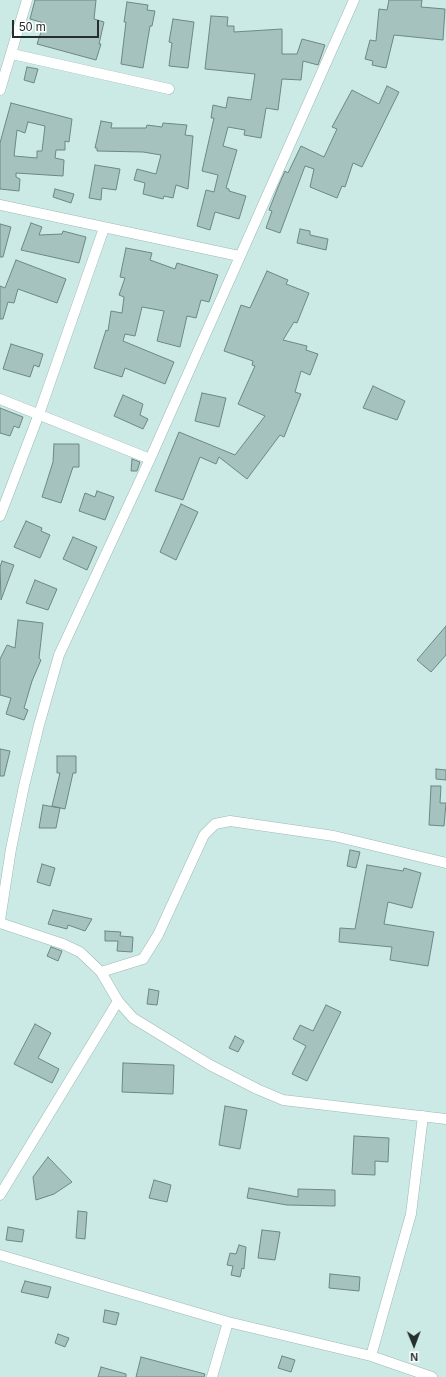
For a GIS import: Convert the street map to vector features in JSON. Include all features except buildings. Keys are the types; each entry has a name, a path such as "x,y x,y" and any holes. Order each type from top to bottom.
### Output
{"street":[{"path":"0,90 27,0"},
{"path":"354,0 239,256 150,460 59,655 39,725 24,786 11,849 0,922 63,944 80,952 101,972 118,1001 133,1018 210,1065 257,1089 283,1100 446,1119"},
{"path":"12,54 169,89"},
{"path":"0,206 239,256"},
{"path":"0,516 39,414 104,228"},
{"path":"0,398 150,460"},
{"path":"101,972 143,959 158,935 204,835 215,824 230,821 334,836 446,863"},
{"path":"0,1195 118,1001"},
{"path":"372,1356 411,1214 423,1116"},
{"path":"0,1254 228,1322 372,1356 432,1377"},
{"path":"212,1377 228,1322"}]}
